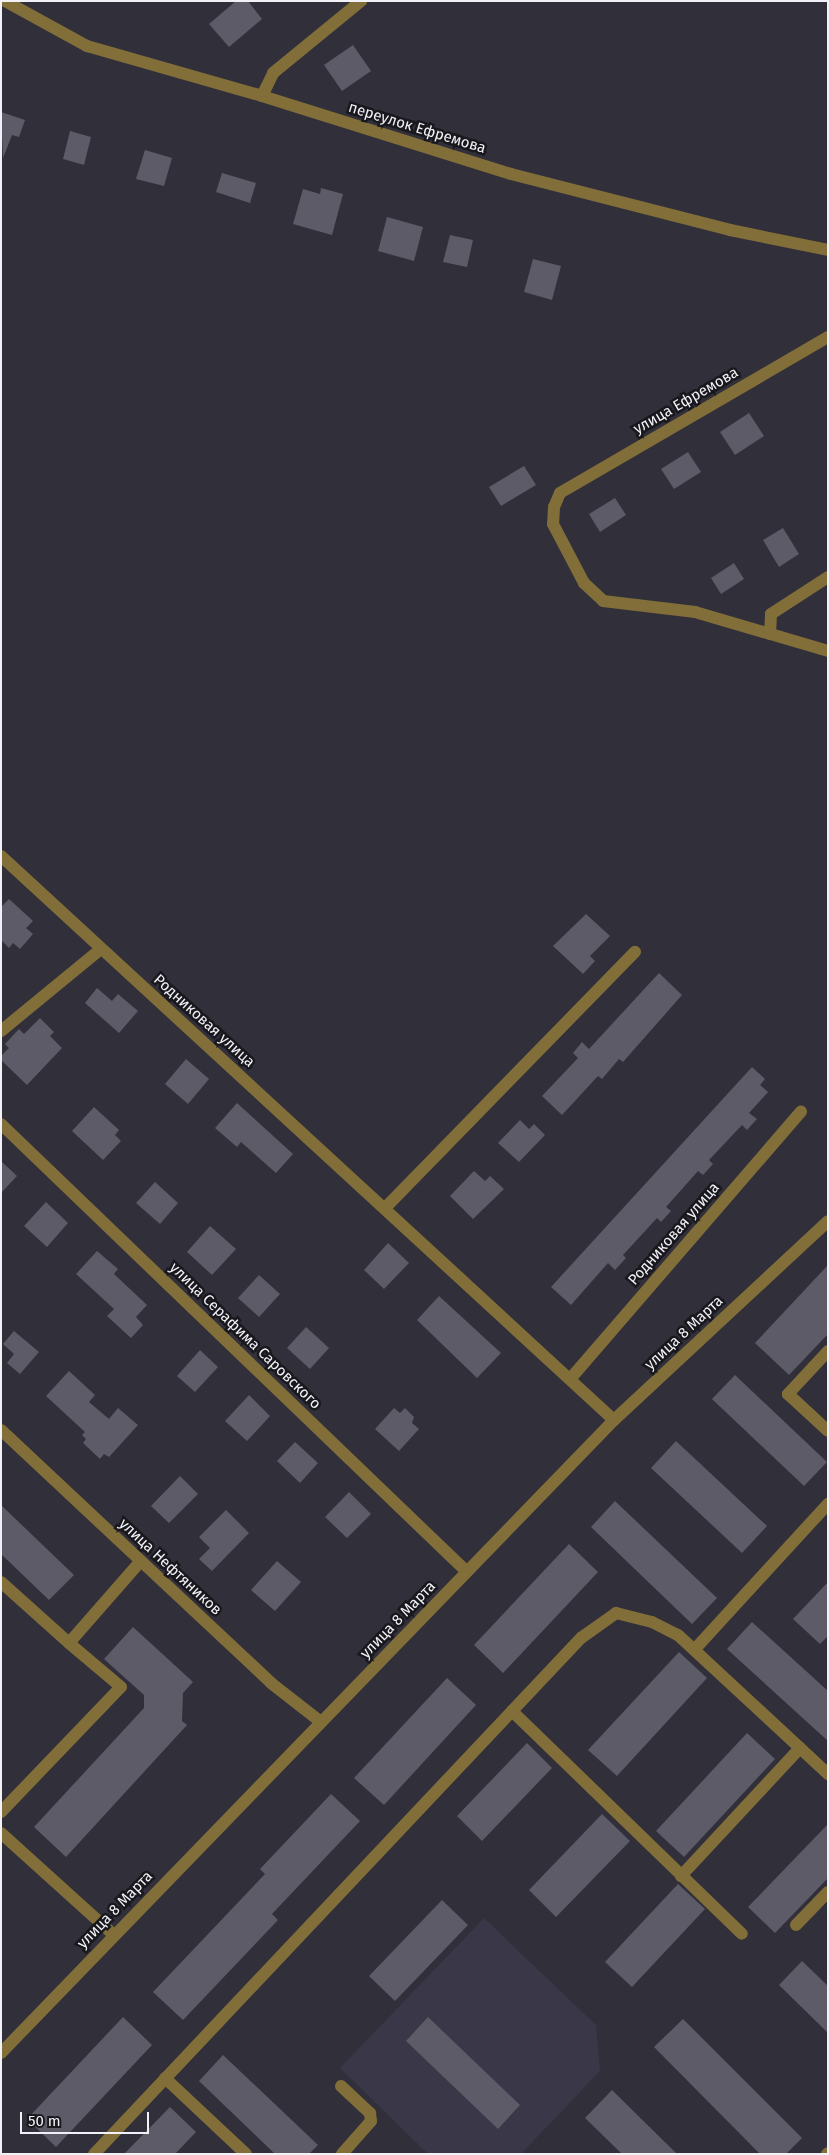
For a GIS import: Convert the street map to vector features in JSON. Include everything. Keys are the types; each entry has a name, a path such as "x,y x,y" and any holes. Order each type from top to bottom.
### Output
{"street":[{"path":"262,96 274,73 361,1"},
{"name":"переулок Ефремова","path":"8,2 87,46 262,96 511,174 730,230 828,250"},
{"name":"улица Ефремова","path":"770,634 695,612 603,601 584,583 553,524 554,507 560,493 828,337"},
{"path":"828,577 771,614 770,634 828,650"},
{"name":"Родниковая улица","path":"1,856 571,1378 614,1420"},
{"path":"1,1031 101,949"},
{"path":"385,1208 636,952"},
{"name":"Родниковая улица","path":"571,1378 801,1112"},
{"name":"улица Серафима Саровского","path":"1,1124 467,1572"},
{"name":"улица 8 Марта","path":"1,2053 614,1420 828,1221"},
{"path":"828,1351 788,1394 828,1431"},
{"name":"улица Нефтяников","path":"1,1430 271,1683 321,1722"},
{"path":"695,1649 828,1504"},
{"path":"69,1643 140,1562"},
{"path":"1,1582 121,1687 1,1812"},
{"path":"94,2154 582,1638 616,1613 652,1622 678,1635 828,1774"},
{"path":"512,1711 742,1934"},
{"path":"681,1876 800,1748"},
{"path":"1,1833 114,1935"},
{"path":"796,1925 828,1892"},
{"path":"165,2078 246,2154"},
{"path":"341,2086 370,2114 371,2121 342,2154"}],"shaded area":[{"path":"484,1918 596,2025 600,2071 521,2154 428,2154 340,2068"}],"building":[{"path":"236,1 248,1 262,19 229,47 209,24"},
{"path":"353,45 371,71 342,91 324,65"},
{"path":"1,112 25,120 19,137 12,135 3,158"},
{"path":"70,131 91,137 84,165 63,159"},
{"path":"145,150 172,158 164,186 136,179"},
{"path":"222,173 256,183 250,203 216,192"},
{"path":"321,188 343,194 332,235 293,224 303,189 320,194"},
{"path":"387,217 423,227 414,261 378,251"},
{"path":"450,235 473,240 467,267 443,262"},
{"path":"533,259 561,266 552,300 524,292"},
{"path":"749,413 764,436 735,455 720,432"},
{"path":"688,452 701,472 674,489 661,469"},
{"path":"524,466 536,485 501,506 489,487"},
{"path":"615,498 626,515 600,532 589,514"},
{"path":"783,528 799,554 779,567 763,540"},
{"path":"734,563 744,579 721,594 711,578"},
{"path":"9,899 33,921 26,928 33,934 20,949 13,943 9,948 1,940 1,907"},
{"path":"586,914 610,936 590,956 595,961 583,974 553,946"},
{"path":"659,973 682,995 623,1062 619,1059 602,1079 598,1076 562,1115 542,1096 578,1058 573,1053 582,1042 589,1049"},
{"path":"97,988 112,1001 118,994 138,1011 119,1033 85,1003"},
{"path":"40,1018 54,1032 50,1036 62,1048 27,1085 1,1060 1,1056 9,1048 5,1044 19,1029 24,1034"},
{"path":"186,1059 209,1079 188,1104 165,1084"},
{"path":"752,1067 765,1079 760,1085 768,1092 749,1113 757,1119 747,1130 742,1125 709,1160 713,1164 703,1175 698,1171 666,1207 671,1211 661,1222 657,1218 623,1255 626,1258 615,1270 608,1263 571,1305 551,1287"},
{"path":"237,1103 293,1154 276,1173 241,1142 237,1147 215,1128"},
{"path":"94,1107 119,1130 115,1135 121,1141 103,1160 72,1131"},
{"path":"520,1120 529,1129 534,1124 545,1135 519,1162 498,1143"},
{"path":"1,1161 17,1176 1,1193"},
{"path":"474,1171 485,1181 490,1176 504,1189 473,1219 450,1196"},
{"path":"155,1182 178,1203 160,1224 136,1203"},
{"path":"46,1202 68,1223 47,1247 24,1226"},
{"path":"210,1226 236,1249 212,1275 187,1252"},
{"path":"388,1243 409,1263 384,1289 364,1270"},
{"path":"97,1251 118,1269 114,1274 147,1305 136,1317 143,1325 131,1338 107,1316 114,1309 76,1274"},
{"path":"828,1265 828,1334 789,1375 755,1343"},
{"path":"259,1275 280,1294 259,1317 238,1298"},
{"path":"439,1296 501,1353 477,1378 417,1320"},
{"path":"306,1327 329,1348 310,1369 287,1348"},
{"path":"14,1331 39,1352 20,1374 7,1363 14,1354 3,1344"},
{"path":"200,1350 218,1367 195,1392 177,1376"},
{"path":"69,1371 95,1395 89,1402 109,1419 118,1408 138,1425 109,1457 104,1454 100,1459 83,1443 86,1439 82,1435 85,1432 46,1396"},
{"path":"735,1375 827,1462 804,1486 712,1399"},
{"path":"249,1395 270,1416 247,1441 225,1421"},
{"path":"394,1408 400,1413 405,1408 414,1417 412,1423 419,1429 399,1451 375,1429"},
{"path":"676,1441 767,1526 742,1553 651,1468"},
{"path":"295,1442 318,1463 300,1483 277,1461"},
{"path":"180,1476 198,1494 169,1523 151,1506"},
{"path":"349,1492 371,1514 347,1538 325,1517"},
{"path":"615,1501 717,1598 692,1624 591,1527"},
{"path":"1,1505 74,1575 49,1600 1,1554"},
{"path":"226,1510 249,1533 212,1571 199,1559 210,1548 199,1537"},
{"path":"569,1544 598,1572 503,1673 474,1645"},
{"path":"277,1561 301,1582 275,1611 251,1590"},
{"path":"828,1582 828,1636 820,1644 793,1619"},
{"path":"752,1622 828,1691 828,1741 727,1649"},
{"path":"133,1627 193,1682 183,1693 182,1721 187,1725 66,1857 34,1827 144,1708 144,1695 104,1659"},
{"path":"679,1652 707,1678 617,1776 588,1750"},
{"path":"447,1678 476,1705 384,1805 354,1778"},
{"path":"747,1733 775,1759 684,1857 656,1831"},
{"path":"527,1743 552,1768 482,1841 457,1816"},
{"path":"331,1794 360,1821 272,1914 278,1920 183,2020 153,1992 265,1874 260,1869"},
{"path":"602,1814 630,1841 556,1917 529,1890"},
{"path":"828,1824 828,1878 775,1933 748,1907"},
{"path":"678,1884 705,1909 632,1987 605,1962"},
{"path":"442,1900 468,1925 395,2001 369,1976"},
{"path":"802,1961 828,1986 828,2033 779,1985"},
{"path":"123,2017 152,2045 56,2147 27,2119"},
{"path":"428,2017 520,2105 498,2129 406,2041"},
{"path":"683,2019 802,2138 786,2154 760,2154 654,2047"},
{"path":"223,2055 318,2145 309,2154 275,2154 199,2081"},
{"path":"612,2090 677,2154 622,2154 585,2118"},
{"path":"170,2107 196,2132 175,2154 124,2154"}]}
